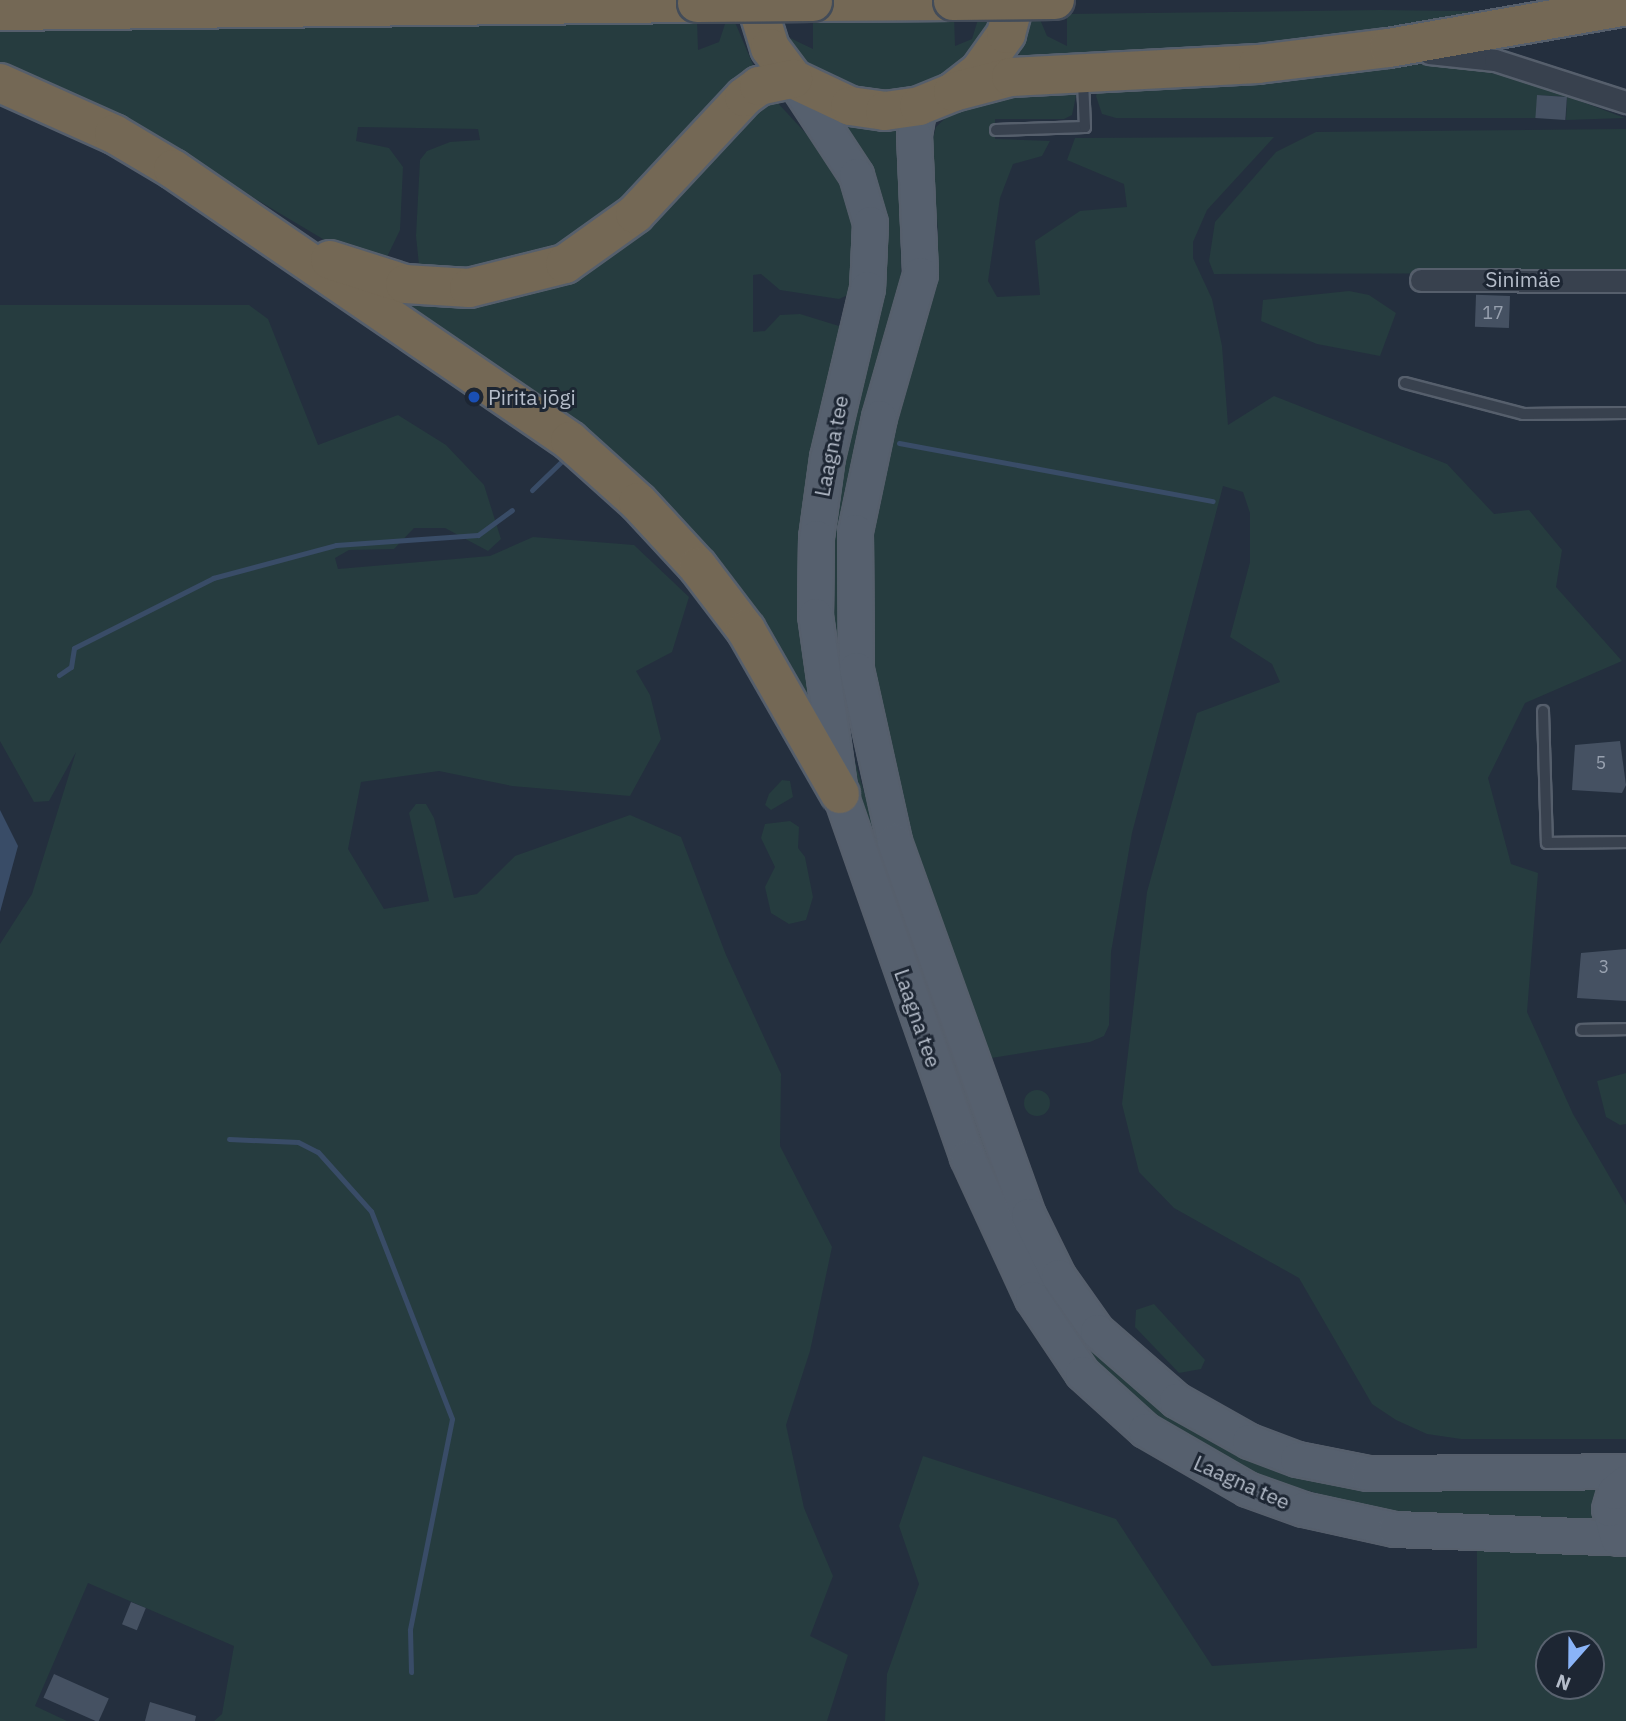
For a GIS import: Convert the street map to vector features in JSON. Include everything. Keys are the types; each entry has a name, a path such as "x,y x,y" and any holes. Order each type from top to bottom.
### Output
{"highway":[{"path":"755,0 770,48 793,79 850,106 885,111 1011,77 1082,71 1258,64 1388,48 1626,6"},
{"path":"936,99 979,72 1006,34 1015,0"},
{"path":"0,11 1055,0"},
{"path":"271,233 405,284 468,288 516,279 565,264 601,242 635,214 744,97 759,86 793,79"},
{"path":"0,83 114,134 271,233 570,441 638,502 698,567 746,630 841,794"}],"main road":[{"name":"Laagna tee","path":"793,79 856,175 870,223 867,288 827,457 816,537 815,615 841,794 967,1157 1032,1298 1083,1373 1181,1455 1303,1509 1406,1530 1622,1538"},
{"name":"Laagna tee","path":"936,99 914,135 920,274 879,417 855,531 856,669 894,841 1028,1215 1058,1276 1097,1331 1167,1393 1229,1431 1297,1459 1368,1473 1626,1471"},
{"path":"1622,1538 1609,1509 1614,1492 1626,1482"}],"street":[{"path":"1388,48 1495,60 1626,102"},
{"name":"Sinimäe","path":"1421,280 1626,281"}],"lane":[{"path":"996,131 1085,127 1082,71"},
{"path":"1405,383 1523,414 1626,413"},
{"path":"1543,711 1547,843 1626,842"},
{"path":"1582,1030 1626,1029"}],"green space":[{"path":"1380,10 1524,12 1379,38 1028,65 1015,49 1029,17 1039,17 1047,36 1067,46 1067,14"},
{"path":"954,15 955,46 972,39 979,16 993,16 976,47 907,104 811,80 770,23 784,20 788,37 813,49 813,17"},
{"path":"697,19 698,50 719,42 726,21 734,20 757,74 633,199 534,262 431,274 419,265 416,236 420,160 427,151 450,142 480,140 478,129 358,127 356,141 389,148 403,167 400,230 386,259 333,245 182,155 0,68 0,27"},
{"path":"1407,64 1453,65 1524,80 1625,118 1566,120 1567,97 1538,95 1536,118 1116,118 1102,114 1096,96 1099,86"},
{"path":"1071,89 1076,96 1072,115 1064,119 995,119 995,139 1050,141 1042,156 1013,164 1000,198 988,281 997,297 1040,295 1035,241 1080,211 1127,207 1124,184 1067,160 1075,138 1274,137 1207,210 1193,242 1193,258 1212,299 1222,346 1228,425 1274,396 1447,464 1494,514 1529,510 1562,550 1556,587 1622,661 1525,703 1488,778 1511,864 1538,873 1527,1012 1573,1114 1626,1205 1626,1439 1461,1439 1427,1434 1396,1420 1372,1404 1299,1278 1174,1208 1139,1172 1122,1104 1147,892 1197,713 1280,682 1272,664 1230,637 1250,562 1250,513 1243,492 1223,486 1132,833 1111,952 1109,1025 1104,1036 1090,1042 985,1059 914,868 868,676 869,536 906,374 935,283 938,231 931,146 936,127 957,107 979,97"},
{"path":"775,100 838,168 857,214 850,294 839,299 780,290 761,274 753,275 753,332 765,331 780,315 800,314 839,326 843,337 818,733 751,617 388,291 520,291 744,112"},
{"path":"823,113 900,130 901,290 840,571 839,639 852,751 881,850 1100,1353 1180,1421 1242,1453 1600,1487 1593,1524 1377,1511 1245,1472 1157,1420 1084,1351 996,1202 843,760 823,560 879,274"},
{"path":"1626,129 1626,273 1214,274 1209,261 1215,222 1276,152 1316,132"},
{"path":"1349,291 1369,295 1396,313 1380,356 1317,344 1261,321 1263,300"},
{"path":"0,305 249,305 268,319 318,445 398,415 446,445 484,485 501,539 488,551 445,528 414,528 394,549 349,550 335,558 338,569 490,556 533,537 634,545 689,597 672,652 636,671 650,695 661,739 630,796 512,786 439,771 361,782 348,849 384,909 429,901 409,813 416,804 426,804 434,818 454,898 477,894 515,856 630,815 681,837 726,955 781,1074 780,1146 832,1247 810,1351 786,1425 804,1508 833,1576 810,1636 848,1655 827,1721 214,1721 222,1714 234,1646 88,1583 35,1706 67,1721 0,1721 0,944 32,894 76,752 49,801 34,802 0,741"},
{"path":"782,780 790,781 793,797 771,810 765,805 769,794"},
{"path":"790,821 799,827 798,848 805,857 813,897 806,920 789,924 771,913 765,887 775,867 761,838 765,824"},
{"path":"1626,1073 1626,1124 1620,1125 1606,1117 1597,1081"},
{"path":"1037,1090 1046,1094 1050,1103 1046,1112 1037,1116 1028,1112 1024,1103 1028,1094"},
{"path":"1154,1304 1205,1360 1201,1369 1179,1373 1135,1327 1136,1310"},
{"path":"923,1456 1116,1519 1212,1666 1477,1648 1477,1544 1626,1553 1626,1721 885,1721 887,1674 919,1584 899,1526"}],"water":[{"path":"0,810 18,846 0,912"}],"building":[{"path":"1537,95 1567,97 1565,120 1535,118"},
{"path":"1476,295 1510,296 1509,328 1475,327"},
{"path":"1620,741 1626,785 1622,793 1572,790 1575,745"},
{"path":"1626,949 1626,1001 1577,998 1581,953"},
{"path":"131,1602 146,1608 137,1630 122,1624"},
{"path":"54,1674 109,1698 99,1721 96,1721 43,1698"},
{"path":"150,1702 196,1716 195,1721 145,1721"}],"waterway":[{"path":"899,443 1213,501"},
{"path":"532,490 562,461"},
{"path":"59,675 71,667 74,648 213,578 336,545 478,535 512,510"},
{"path":"229,1139 298,1142 318,1152 371,1211 452,1419 410,1630 411,1672"}],"place":[{"name":"Pirita jõgi","path":"474,397"}]}
